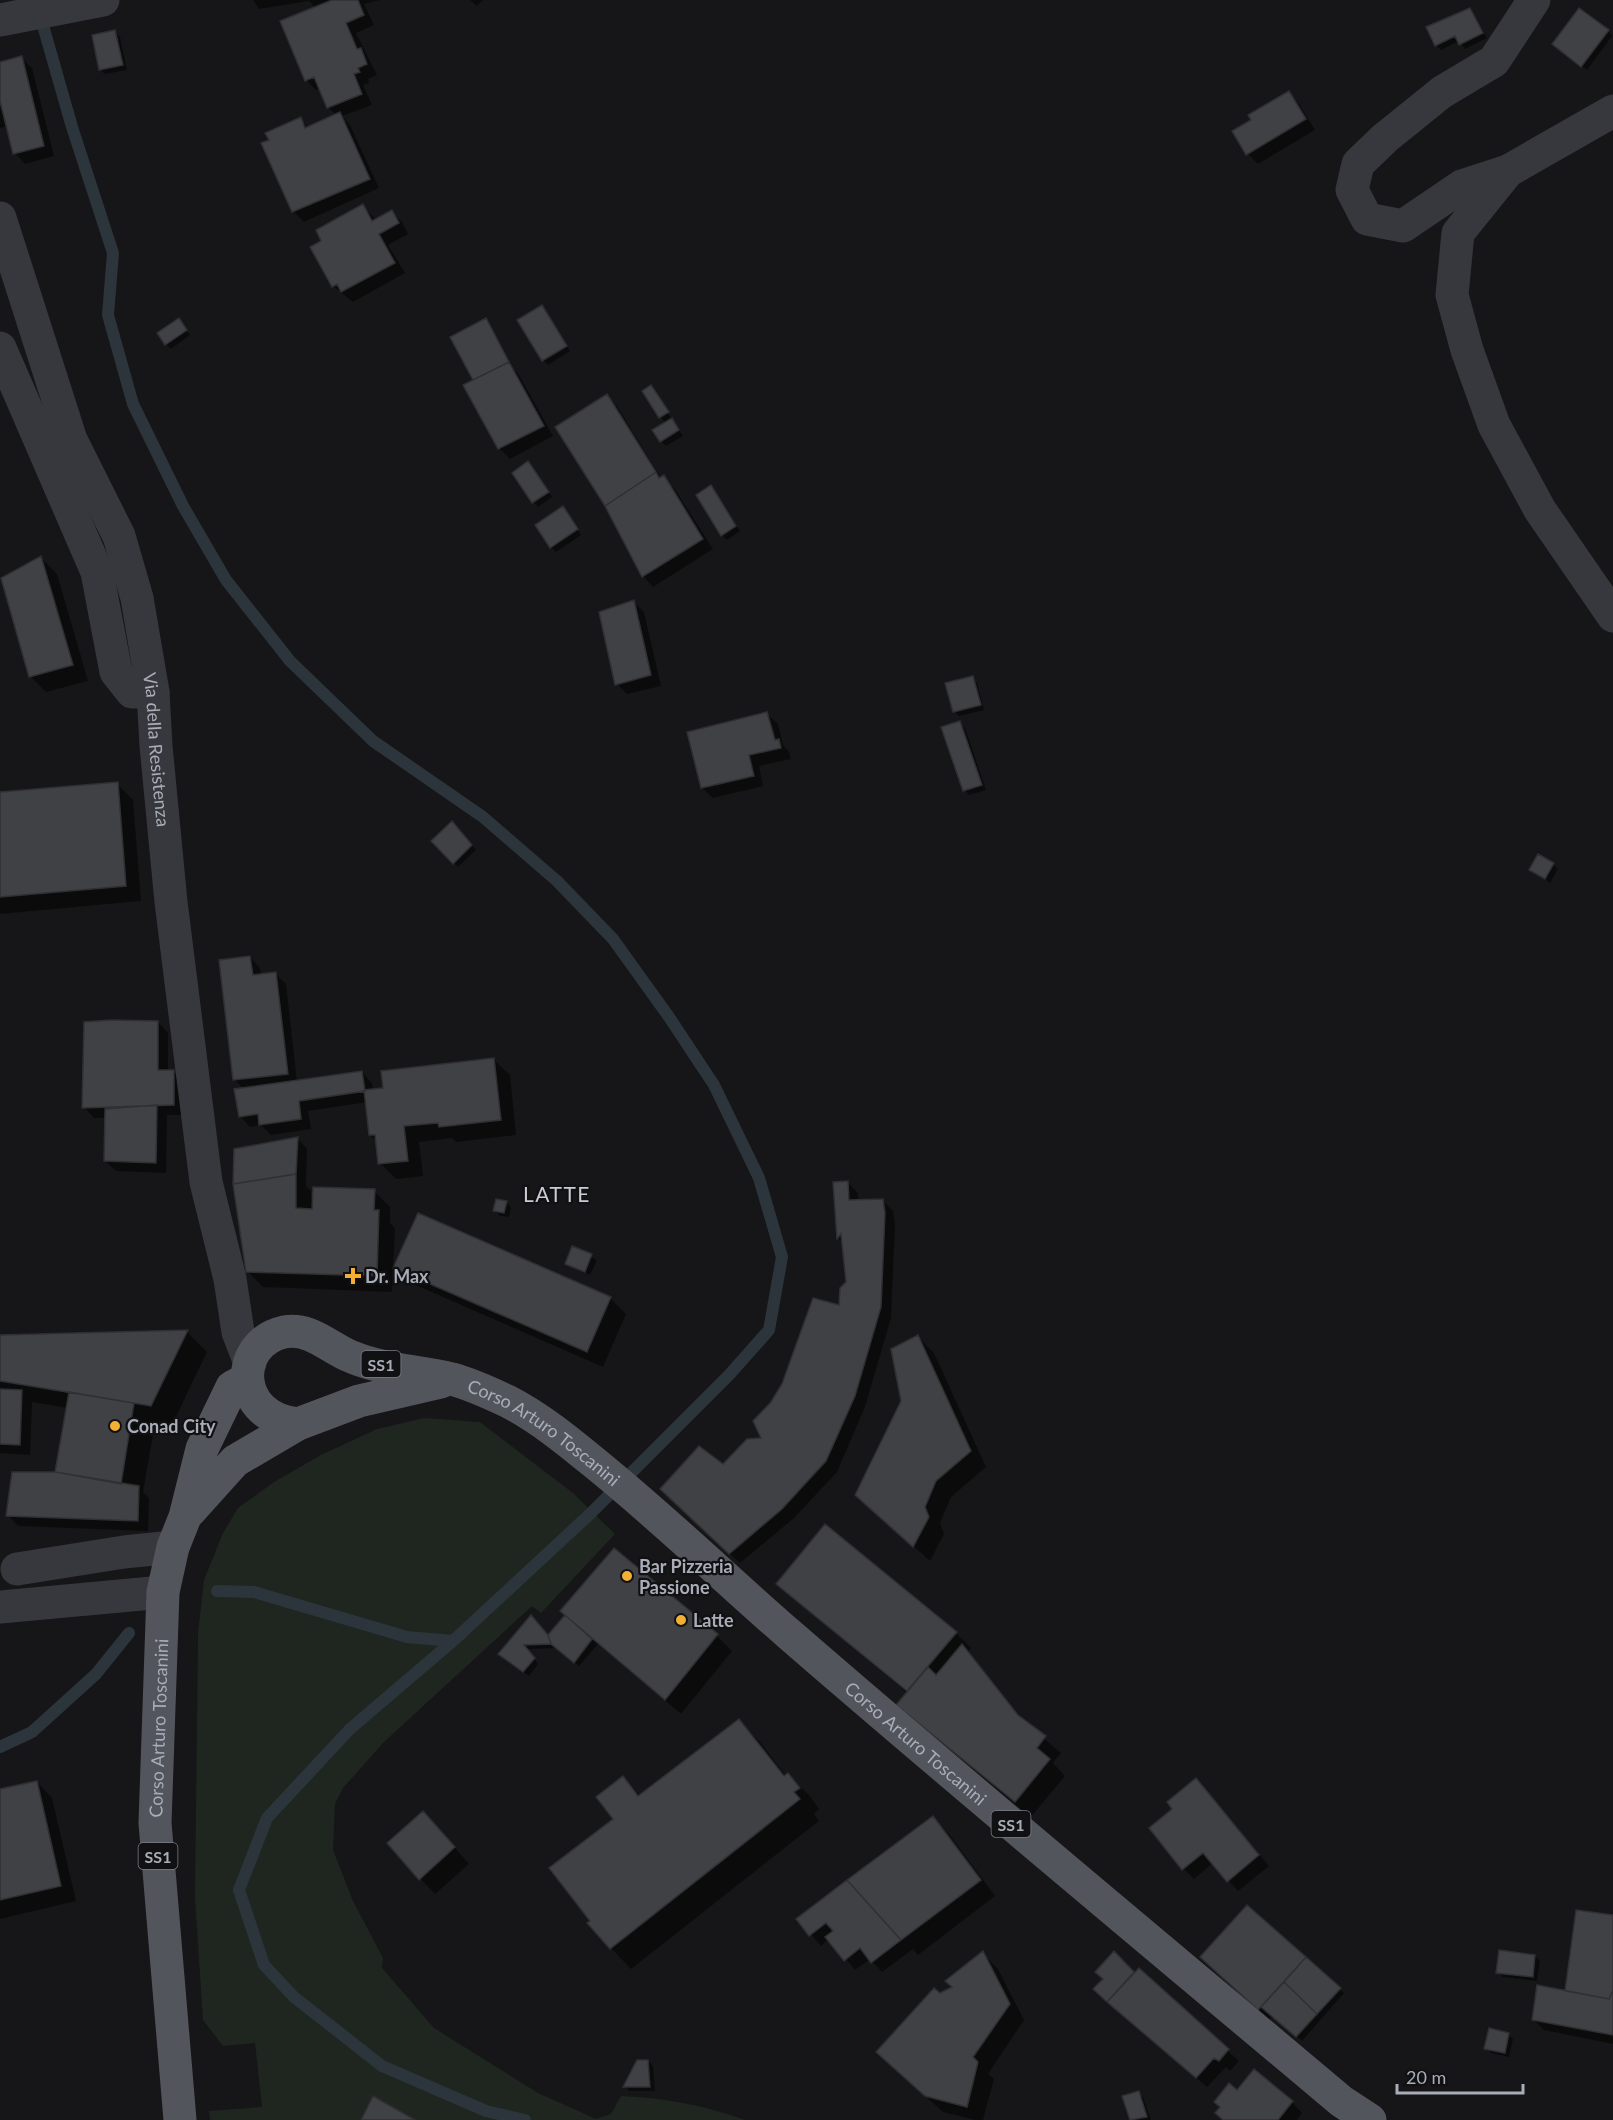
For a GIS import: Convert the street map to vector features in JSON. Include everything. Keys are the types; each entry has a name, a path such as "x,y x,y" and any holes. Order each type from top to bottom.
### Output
{"main road":[{"name":"Corso Arturo Toscanini","path":"180,2120 155,1823 163,1592 173,1547 185,1517 202,1449 223,1404 232,1387 248,1371 257,1349 268,1339 298,1334 352,1357 453,1380 506,1401 571,1443 660,1517 729,1583 901,1731 1341,2101 1370,2120"},
{"path":"248,1371 250,1394 263,1412 283,1422 312,1418 335,1400 340,1385 340,1371 335,1356 326,1344 298,1334"},
{"name":"Corso Arturo Toscanini","path":"185,1517 236,1461 312,1418 358,1401 453,1380"}],"street":[{"path":"4,19 104,0"},
{"path":"1534,0 1494,61 1442,92 1385,138 1358,164 1352,190 1367,219 1403,226 1462,186 1508,171 1613,111"},
{"path":"1508,171 1458,233 1452,295 1467,350 1494,425 1540,510 1613,616"},
{"name":"Via della Resistenza","path":"0,218 71,440 118,536 137,598 153,692 156,746 191,1078 206,1182 248,1371"},
{"path":"0,348 97,572 116,672 132,692 153,692"},
{"path":"234,1302 258,1323 298,1334"},
{"path":"17,1569 124,1552 173,1547"},
{"path":"0,1606 163,1592"}],"shaded area":[{"path":"424,1418 480,1422 573,1493 615,1534 541,1613 532,1606 383,1743 343,1788 335,1804 333,1850 353,1901 383,1958 382,1968 434,2028 538,2093 596,2119 611,2114 621,2096 684,2103 745,2120 210,2120 209,2111 262,2107 255,2043 223,2046 203,2020 195,1898 198,1634 204,1580 223,1533 238,1508 274,1482 321,1455 377,1429"}],"building":[{"path":"332,0 358,0 364,15 346,23 357,49 361,48 367,64 358,68 360,72 354,74 362,94 327,108 314,77 305,81 280,21"},
{"path":"1470,8 1483,33 1459,45 1455,36 1435,46 1426,27"},
{"path":"1579,8 1609,30 1581,67 1552,44"},
{"path":"115,30 123,65 99,70 92,35"},
{"path":"22,56 44,146 13,154 0,101 0,62"},
{"path":"1289,91 1306,119 1246,155 1232,131 1251,120 1248,115"},
{"path":"340,112 370,179 292,212 261,143 269,140 265,133 301,117 305,128"},
{"path":"363,204 372,221 392,210 399,223 379,234 395,263 341,292 337,284 332,287 310,247 321,241 316,230"},
{"path":"542,305 567,346 542,361 517,320"},
{"path":"179,318 187,330 165,345 157,333"},
{"path":"486,318 509,362 473,380 450,337"},
{"path":"509,362 544,426 498,449 463,385"},
{"path":"651,385 669,412 659,418 642,391"},
{"path":"607,394 656,472 605,506 555,427"},
{"path":"672,418 679,430 660,442 652,430"},
{"path":"528,461 549,492 532,503 512,473"},
{"path":"656,472 659,478 664,475 703,539 642,577 605,506"},
{"path":"711,485 736,526 721,536 696,495"},
{"path":"563,506 578,529 550,548 535,525"},
{"path":"41,556 73,665 29,677 1,578"},
{"path":"634,600 651,675 615,685 599,612"},
{"path":"973,676 981,705 953,712 945,683"},
{"path":"767,712 775,740 779,739 781,748 749,755 754,776 701,788 687,732"},
{"path":"960,721 982,785 963,791 941,727"},
{"path":"118,782 126,886 0,897 0,792"},
{"path":"452,821 472,845 453,864 431,841"},
{"path":"1538,854 1554,863 1545,879 1529,870"},
{"path":"250,956 253,975 276,972 288,1074 233,1080 219,960"},
{"path":"158,1021 158,1070 174,1070 174,1105 82,1108 84,1022"},
{"path":"494,1058 501,1120 439,1127 438,1123 404,1126 408,1161 378,1164 375,1135 369,1135 364,1090 383,1088 381,1071"},
{"path":"362,1071 365,1091 299,1101 301,1119 259,1125 258,1114 239,1117 234,1089"},
{"path":"157,1105 156,1163 104,1161 105,1109"},
{"path":"298,1137 296,1174 233,1184 234,1149"},
{"path":"296,1174 296,1208 312,1209 313,1187 375,1189 374,1210 379,1210 377,1276 246,1272 233,1184"},
{"path":"848,1181 849,1200 883,1199 885,1213 881,1307 855,1396 826,1461 782,1509 729,1554 660,1489 699,1446 723,1464 747,1439 761,1438 753,1421 771,1402 782,1384 813,1298 839,1305 840,1288 846,1282 841,1234 837,1239 833,1182"},
{"path":"496,1199 507,1201 504,1213 493,1211"},
{"path":"418,1213 611,1297 587,1352 393,1268"},
{"path":"572,1246 592,1254 585,1272 565,1264"},
{"path":"188,1330 151,1406 0,1381 0,1335"},
{"path":"918,1335 971,1451 936,1481 925,1507 929,1517 913,1547 855,1495 901,1401 891,1349"},
{"path":"0,1389 22,1390 20,1445 0,1444"},
{"path":"69,1392 134,1403 121,1484 55,1472"},
{"path":"12,1472 55,1472 139,1486 138,1521 6,1516"},
{"path":"825,1524 957,1632 907,1691 776,1584"},
{"path":"614,1548 718,1634 665,1700 560,1611"},
{"path":"531,1615 548,1635 551,1644 524,1645 535,1658 523,1672 498,1654"},
{"path":"565,1615 592,1639 574,1663 551,1644 548,1635"},
{"path":"962,1644 1018,1715 1046,1736 1037,1748 1050,1759 1015,1802 896,1705 928,1667 936,1675"},
{"path":"739,1719 784,1776 788,1773 800,1788 794,1792 800,1799 610,1949 587,1923 590,1921 549,1868 613,1819 596,1797 623,1776 638,1796"},
{"path":"1196,1778 1259,1855 1227,1882 1203,1853 1182,1870 1149,1828 1172,1809 1167,1802"},
{"path":"37,1781 61,1886 0,1900 0,1789"},
{"path":"423,1811 455,1847 419,1880 387,1843"},
{"path":"933,1816 981,1880 901,1940 847,1880"},
{"path":"847,1880 901,1940 871,1963 860,1948 844,1961 825,1937 833,1931 826,1923 809,1936 796,1919"},
{"path":"1247,1905 1306,1957 1258,2010 1200,1957"},
{"path":"1576,1910 1613,1915 1613,1990 1609,1999 1565,1991"},
{"path":"1499,1950 1535,1955 1533,1977 1496,1973"},
{"path":"983,1951 1010,2004 973,2057 978,2062 967,2107 925,2096 876,2052 934,1988 940,1993 952,1987 945,1981"},
{"path":"1114,1951 1134,1972 1107,2002 1093,1989 1103,1979 1095,1972"},
{"path":"1306,1957 1341,1988 1317,2014 1284,1982"},
{"path":"1139,1968 1229,2049 1219,2061 1214,2058 1196,2078 1107,2002"},
{"path":"1284,1982 1317,2014 1296,2037 1261,2007"},
{"path":"1537,1985 1609,1999 1613,1990 1613,2035 1532,2020"},
{"path":"1489,2028 1509,2033 1505,2053 1484,2049"},
{"path":"637,2060 648,2060 650,2087 623,2087"},
{"path":"1254,2069 1293,2101 1278,2120 1223,2120 1215,2113 1220,2107 1214,2102 1229,2083 1237,2090"},
{"path":"1139,2091 1147,2117 1130,2120 1122,2096"},
{"path":"373,2096 410,2117 415,2120 361,2120"}],"waterway":[{"path":"40,15 72,127 113,253 108,315 133,404 183,506 226,580 290,661 373,741 483,817 557,881 613,939 714,1085 759,1178 782,1257 769,1330 729,1375 590,1514 453,1641 350,1729 267,1818 239,1890 264,1965 294,1997 382,2066 486,2111 525,2120"},
{"path":"217,1591 254,1592 407,1637 453,1641"},
{"path":"0,1747 32,1732 96,1674 129,1633"}],"place":[{"name":"Dr. Max","path":"353,1276"},
{"name":"Conad City","path":"115,1426"},
{"name":"Bar Pizzeria Passione","path":"627,1576"},
{"name":"Latte","path":"681,1620"}],"district":[{"name":"LATTE","path":"557,1193"}]}
